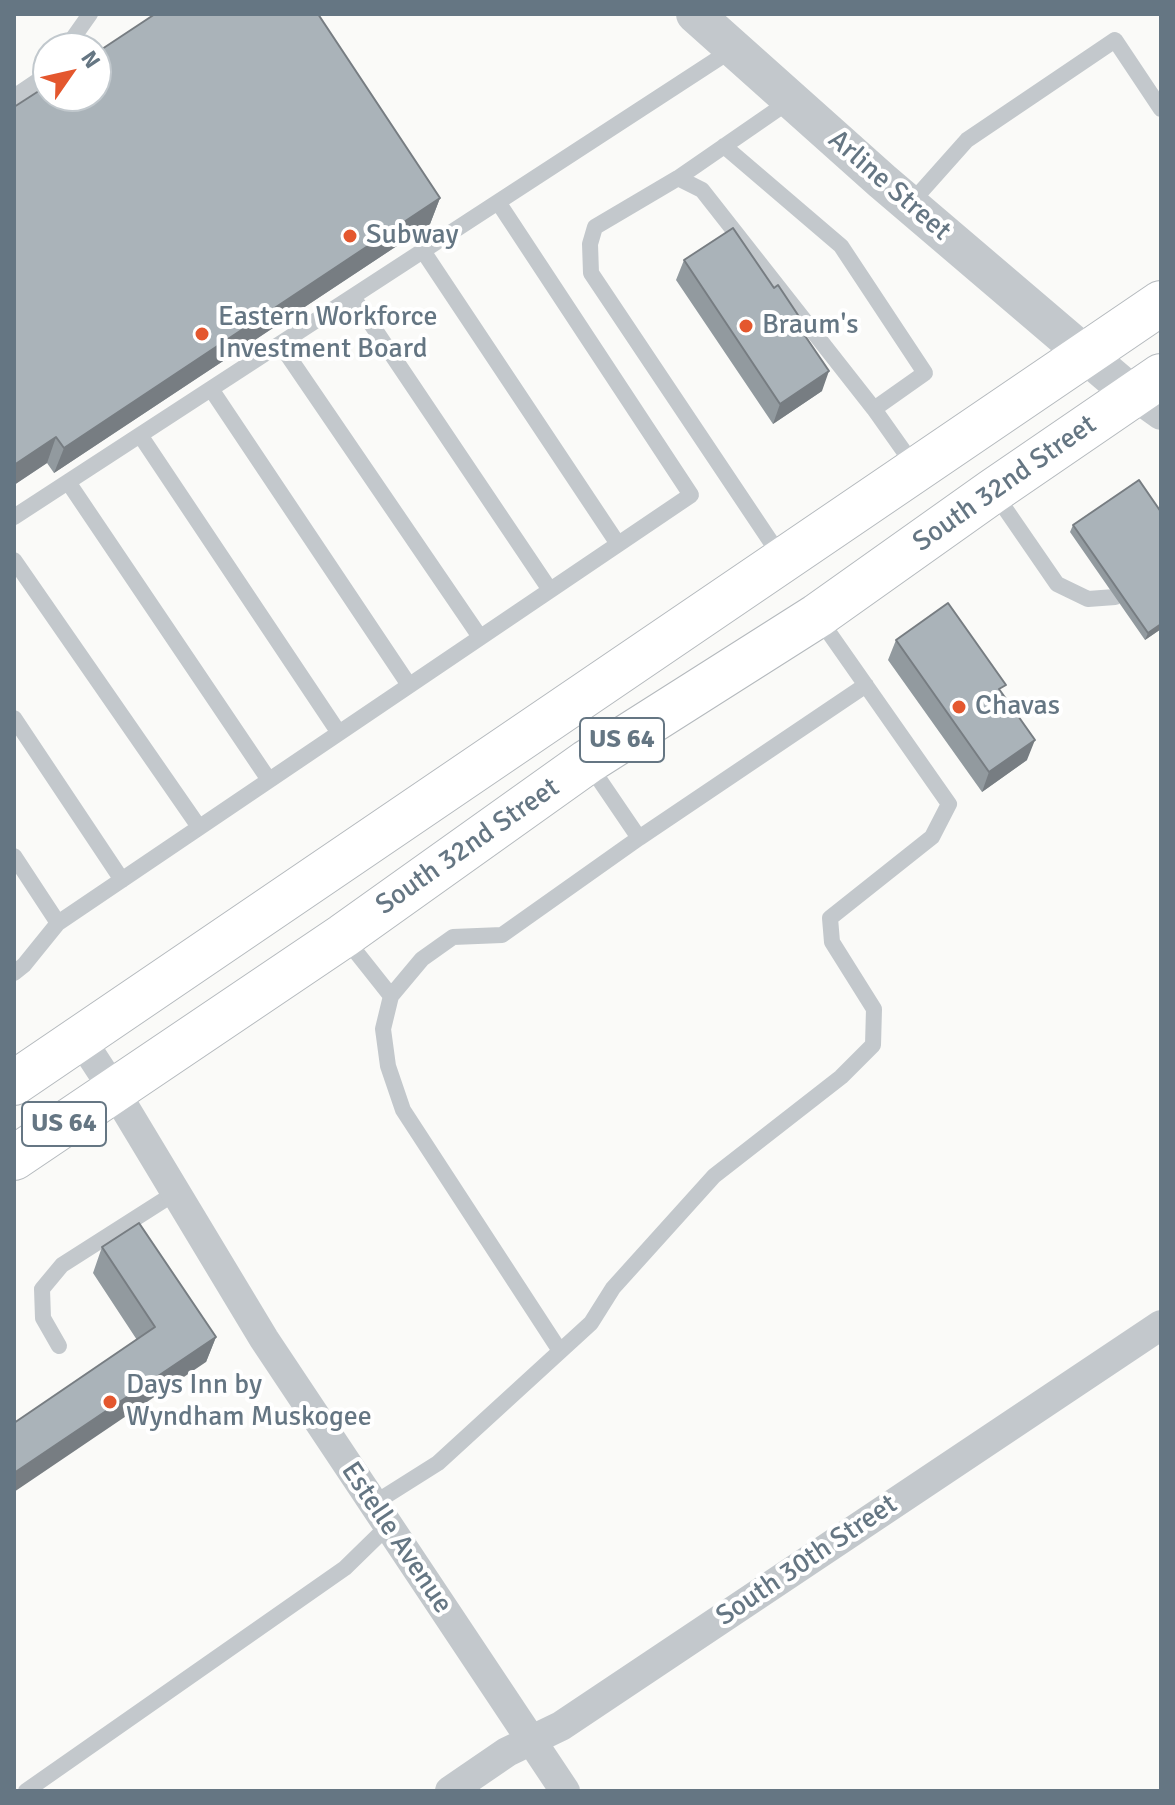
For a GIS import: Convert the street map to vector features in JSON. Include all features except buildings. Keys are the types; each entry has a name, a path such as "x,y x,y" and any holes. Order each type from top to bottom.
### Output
{"highway":[{"name":"South 32nd Street","path":"14,1083 1161,303"},
{"name":"South 32nd Street","path":"14,1158 343,936 587,762 817,616 993,491 1152,395"}],"street":[{"name":"Arline Street","path":"695,14 1085,355 1152,395"},
{"name":"Estelle Avenue","path":"80,1038 264,1339 565,1791"},
{"name":"South 30th Street","path":"450,1791 507,1752 561,1726 1161,1325"}],"lane":[{"path":"77,32 90,14"},
{"path":"910,204 967,140 1115,40 1161,109"},
{"path":"14,517 733,49"},
{"path":"14,97 32,85"},
{"path":"784,561 591,273 590,244 595,227 678,178 791,100"},
{"path":"724,146 841,246 925,373 874,409"},
{"path":"678,178 702,190 874,409 917,470"},
{"path":"14,973 58,923 691,495 498,202"},
{"path":"423,251 618,544"},
{"path":"353,297 550,590"},
{"path":"280,344 480,637"},
{"path":"211,389 409,685"},
{"path":"140,435 339,733"},
{"path":"68,482 269,780"},
{"path":"993,491 1057,584 1088,599 1115,597"},
{"path":"14,560 199,827"},
{"path":"26,1791 345,1568 380,1515 591,1323 613,1288 714,1176 841,1077 873,1045 874,1009 832,942 830,918 932,837 949,804 817,616"},
{"path":"560,1351 403,1110 388,1066 383,1029 391,996 422,959 453,937 502,935 866,685"},
{"path":"14,718 122,880"},
{"path":"587,762 639,838"},
{"path":"14,856 58,923"},
{"path":"343,936 391,996"},
{"path":"59,1346 43,1318 42,1289 62,1265 175,1193"}],"place":[{"name":"Subway","path":"350,236"},
{"name":"Braum's","path":"746,326"},
{"name":"Eastern Workforce Investment Board","path":"202,334"},
{"name":"Chavas","path":"959,707"},
{"name":"Days Inn by Wyndham Muskogee","path":"110,1402"}]}
